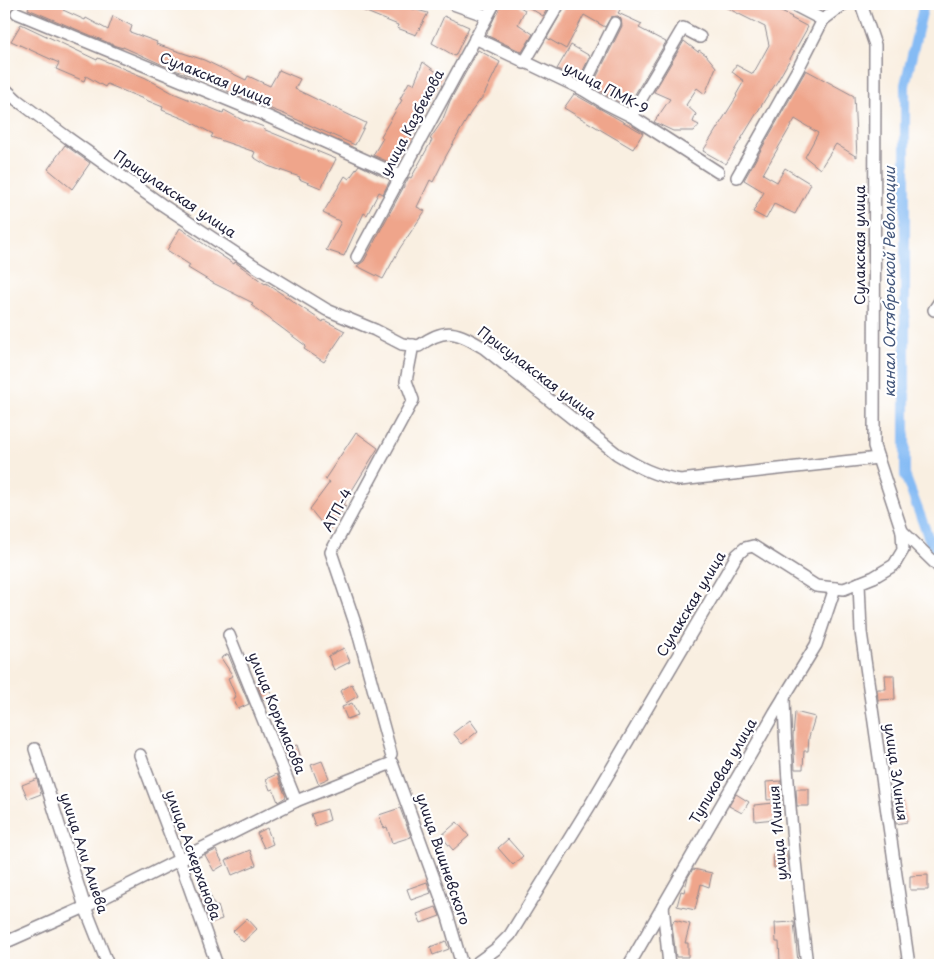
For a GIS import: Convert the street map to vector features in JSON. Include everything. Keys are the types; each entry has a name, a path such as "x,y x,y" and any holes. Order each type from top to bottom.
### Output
{"street":[{"path":"454,4 487,16"},
{"name":"улица Казбекова","path":"357,257 494,4"},
{"path":"524,62 559,4"},
{"path":"792,4 823,20"},
{"path":"737,176 798,69 823,20 844,4"},
{"name":"Сулакская улица","path":"474,965 496,949 510,935 592,802 737,555 745,548 753,546 816,586 844,589 894,566 902,550 902,531 874,446 875,46 860,4"},
{"name":"Сулакская улица","path":"17,13 262,114 401,176"},
{"path":"582,89 615,23"},
{"path":"631,116 683,28 700,37"},
{"name":"улица ПМК-9","path":"475,38 582,89 631,116 718,172"},
{"name":"Присулакская улица","path":"4,88 68,138 161,204 255,266 327,310 376,330 402,344 418,346 444,332 464,337 484,348 618,454 642,469 660,476 680,480 878,458"},
{"name":"АТП-4","path":"391,758 357,629 331,552 413,400 406,381 413,345"},
{"path":"902,531 940,568"},
{"name":"улица 3Линия","path":"859,583 861,632 909,965"},
{"name":"Тупиковая улица","path":"629,965 816,645 835,588"},
{"name":"улица Коркмасова","path":"229,635 296,801"},
{"name":"улица 1Линия","path":"784,697 785,744 794,858 807,965"},
{"name":"улица Али Алиева","path":"35,749 85,907 108,965"},
{"name":"улица Аскерханова","path":"140,755 180,860 216,965"},
{"path":"4,943 85,907 296,801 391,758"},
{"name":"улица Вишневского","path":"391,758 448,916 462,965"},
{"path":"663,906 669,965"}],"building":[{"path":"30,4 66,4 63,10 85,20 86,18 108,30 113,16 132,26 130,32 157,42 156,44 204,60 246,80 248,76 270,86 279,70 300,79 295,89 366,123 355,145 240,97 221,88 221,86 172,69 28,9"},
{"path":"347,4 396,4 428,13 416,35 397,28 398,25"},
{"path":"501,4 515,4 525,10 518,24 533,34 522,52 486,35"},
{"path":"523,4 550,4 543,16"},
{"path":"566,4 612,4 620,10 618,13 642,24 639,28 666,42 628,106 592,86 622,26 621,19 618,16 611,17 605,27 584,15 566,49 547,38"},
{"path":"719,4 764,4 808,27 777,82 726,164 703,151 737,96 744,81 732,72 736,65 753,74 769,45 765,27"},
{"path":"444,16 469,27 455,56 432,43"},
{"path":"21,24 97,60 98,58 146,78 173,93 223,113 224,110 244,121 264,127 263,129 336,159 321,188 299,179 300,177 268,166 253,157 255,152 211,137 213,134 189,121 162,110 163,107 107,84 105,87 86,76 84,81 56,69 59,63 11,41"},
{"path":"684,41 698,52 699,50 706,55 716,67 705,94 697,88 686,105 696,114 693,122 699,125 694,131 673,131 654,122 670,99 654,92"},
{"path":"571,45 590,56 579,79 557,69"},
{"path":"478,50 500,62 484,95 471,112 433,182 430,180 417,207 425,211 400,248 383,279 357,266 364,261 409,177 411,178"},
{"path":"423,62 443,77 424,112 422,110 410,132 412,133 403,149 401,148 393,164 373,155 383,138 381,136 402,100 400,99 409,82 414,84"},
{"path":"806,70 854,96 857,157 836,144 820,169 805,157 818,133 795,119 763,174 777,182 785,168 811,184 795,214 774,204 766,219 753,212 764,192 744,180"},
{"path":"574,94 643,133 633,149 564,108"},
{"path":"65,145 90,163 72,189 48,169"},
{"path":"359,165 390,180 383,194 379,192 367,215 364,213 344,256 326,250 341,222 323,213 345,176 349,179"},
{"path":"180,228 234,264 235,262 323,322 324,320 345,331 324,362 304,349 306,346 251,305 253,303 188,268 190,265 167,250"},
{"path":"356,432 378,448 343,505 346,506 328,531 310,509 330,482 325,479"},
{"path":"344,648 350,662 334,670 328,656"},
{"path":"228,654 249,704 238,709 233,698 236,697 228,678 233,676 221,658"},
{"path":"885,675 894,675 895,699 878,700 877,689 886,689"},
{"path":"267,683 272,696 263,700 258,686"},
{"path":"352,684 358,696 346,703 340,691"},
{"path":"352,703 358,715 347,719 342,707"},
{"path":"795,712 815,717 809,737 808,751 804,751 803,769 795,769 793,736"},
{"path":"470,720 478,731 462,744 453,733"},
{"path":"297,745 301,758 288,762 283,749"},
{"path":"322,761 329,778 318,783 311,765"},
{"path":"277,774 286,797 278,802 273,789 270,790 266,779"},
{"path":"37,779 41,794 28,799 22,785"},
{"path":"781,781 782,799 767,800 766,782"},
{"path":"796,789 809,789 809,806 797,806"},
{"path":"736,794 749,802 742,813 729,806"},
{"path":"904,800 907,822 896,824 893,801"},
{"path":"774,803 775,819 755,821 754,805"},
{"path":"400,808 411,837 392,843 387,827 384,828 379,815"},
{"path":"327,809 330,820 315,826 311,814"},
{"path":"457,822 469,836 453,850 441,836"},
{"path":"267,828 273,844 264,848 257,833"},
{"path":"508,839 523,856 513,865 498,848"},
{"path":"216,850 224,865 214,871 205,855"},
{"path":"250,850 256,865 232,875 226,860"},
{"path":"787,854 788,867 774,868 773,855"},
{"path":"693,869 712,873 709,887 701,884 695,910 677,906 681,891 684,892 688,877"},
{"path":"928,875 928,890 910,890 910,876"},
{"path":"427,882 431,893 411,900 407,889"},
{"path":"208,890 215,907 218,906 222,919 210,923 199,893"},
{"path":"436,907 440,916 421,923 417,914"},
{"path":"247,918 257,929 243,942 233,931"},
{"path":"674,920 690,924 685,943 688,943 688,957 676,957 672,925"},
{"path":"794,922 798,962 780,962 779,942 776,942 775,923"},
{"path":"446,941 449,949 433,955 430,947"}],"waterway":[{"name":"канал Октябрьской Революции","path":"924,4 905,85 905,475 932,547 940,554"}]}
